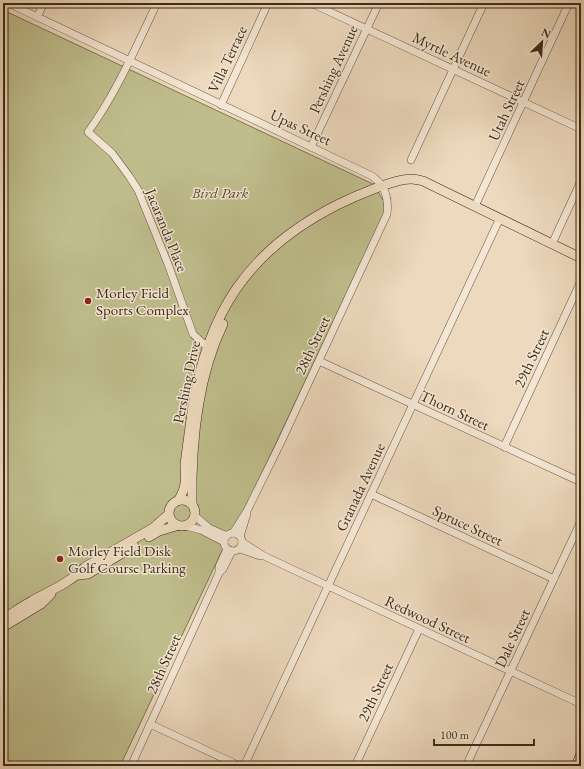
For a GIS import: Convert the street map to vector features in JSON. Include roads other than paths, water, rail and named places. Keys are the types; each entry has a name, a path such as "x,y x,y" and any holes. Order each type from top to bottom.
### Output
{"main road":[{"path":"383,187 403,180 417,180 475,206 581,258"},
{"name":"Pershing Drive","path":"179,500 185,484 185,468 197,383 206,346 222,312 244,278 268,251 325,211 383,187"},
{"name":"Pershing Drive","path":"192,504 191,474 197,422 208,365 219,332 242,289 278,244"},
{"path":"197,422 200,384 208,352 206,346"},
{"path":"3,620 33,600 56,589 78,575 85,567 153,528 168,515 172,504 179,500 192,504 195,510 195,516 192,523 186,526 176,526 159,531 88,574 78,575"},
{"path":"168,515 176,526"},
{"path":"3,627 41,604 56,589"},
{"path":"576,766 581,754"}],"street":[{"name":"Upas Street","path":"8,3 372,176 383,187"},
{"path":"37,17 44,3"},
{"path":"130,61 157,3"},
{"name":"Villa Terrace","path":"221,105 268,3"},
{"name":"Myrtle Avenue","path":"311,3 581,129"},
{"name":"Pershing Avenue","path":"311,147 379,3"},
{"path":"411,160 484,3"},
{"name":"Utah Street","path":"475,206 570,3"},
{"name":"Jacaranda Place","path":"130,61 104,111 88,132 112,153 130,176 138,190 168,264 190,328 198,341 206,346"},
{"path":"552,244 581,181"},
{"name":"28th Street","path":"131,766 219,573 219,567 229,542 247,511 387,214 388,201 383,187"},
{"name":"Granada Avenue","path":"244,766 329,587 500,218"},
{"name":"29th Street","path":"504,447 581,281"},
{"name":"Thorn Street","path":"319,361 581,482"},
{"name":"Spruce Street","path":"371,494 554,579"},
{"name":"28th Street","path":"240,549 247,511"},
{"path":"195,516 240,549"},
{"name":"Dale Street","path":"466,766 581,521"},
{"path":"186,526 201,530 229,542"},
{"name":"Redwood Street","path":"229,542 241,539 264,556"},
{"name":"Redwood Street","path":"240,549 264,556 581,704"},
{"name":"29th Street","path":"355,766 419,629"},
{"path":"150,724 240,766"}],"place":[{"name":"Morley Field Sports Complex","path":"88,301"},
{"name":"Morley Field Disk Golf Course Parking","path":"60,559"}],"park label":[{"name":"Bird Park","path":"220,192"}]}
